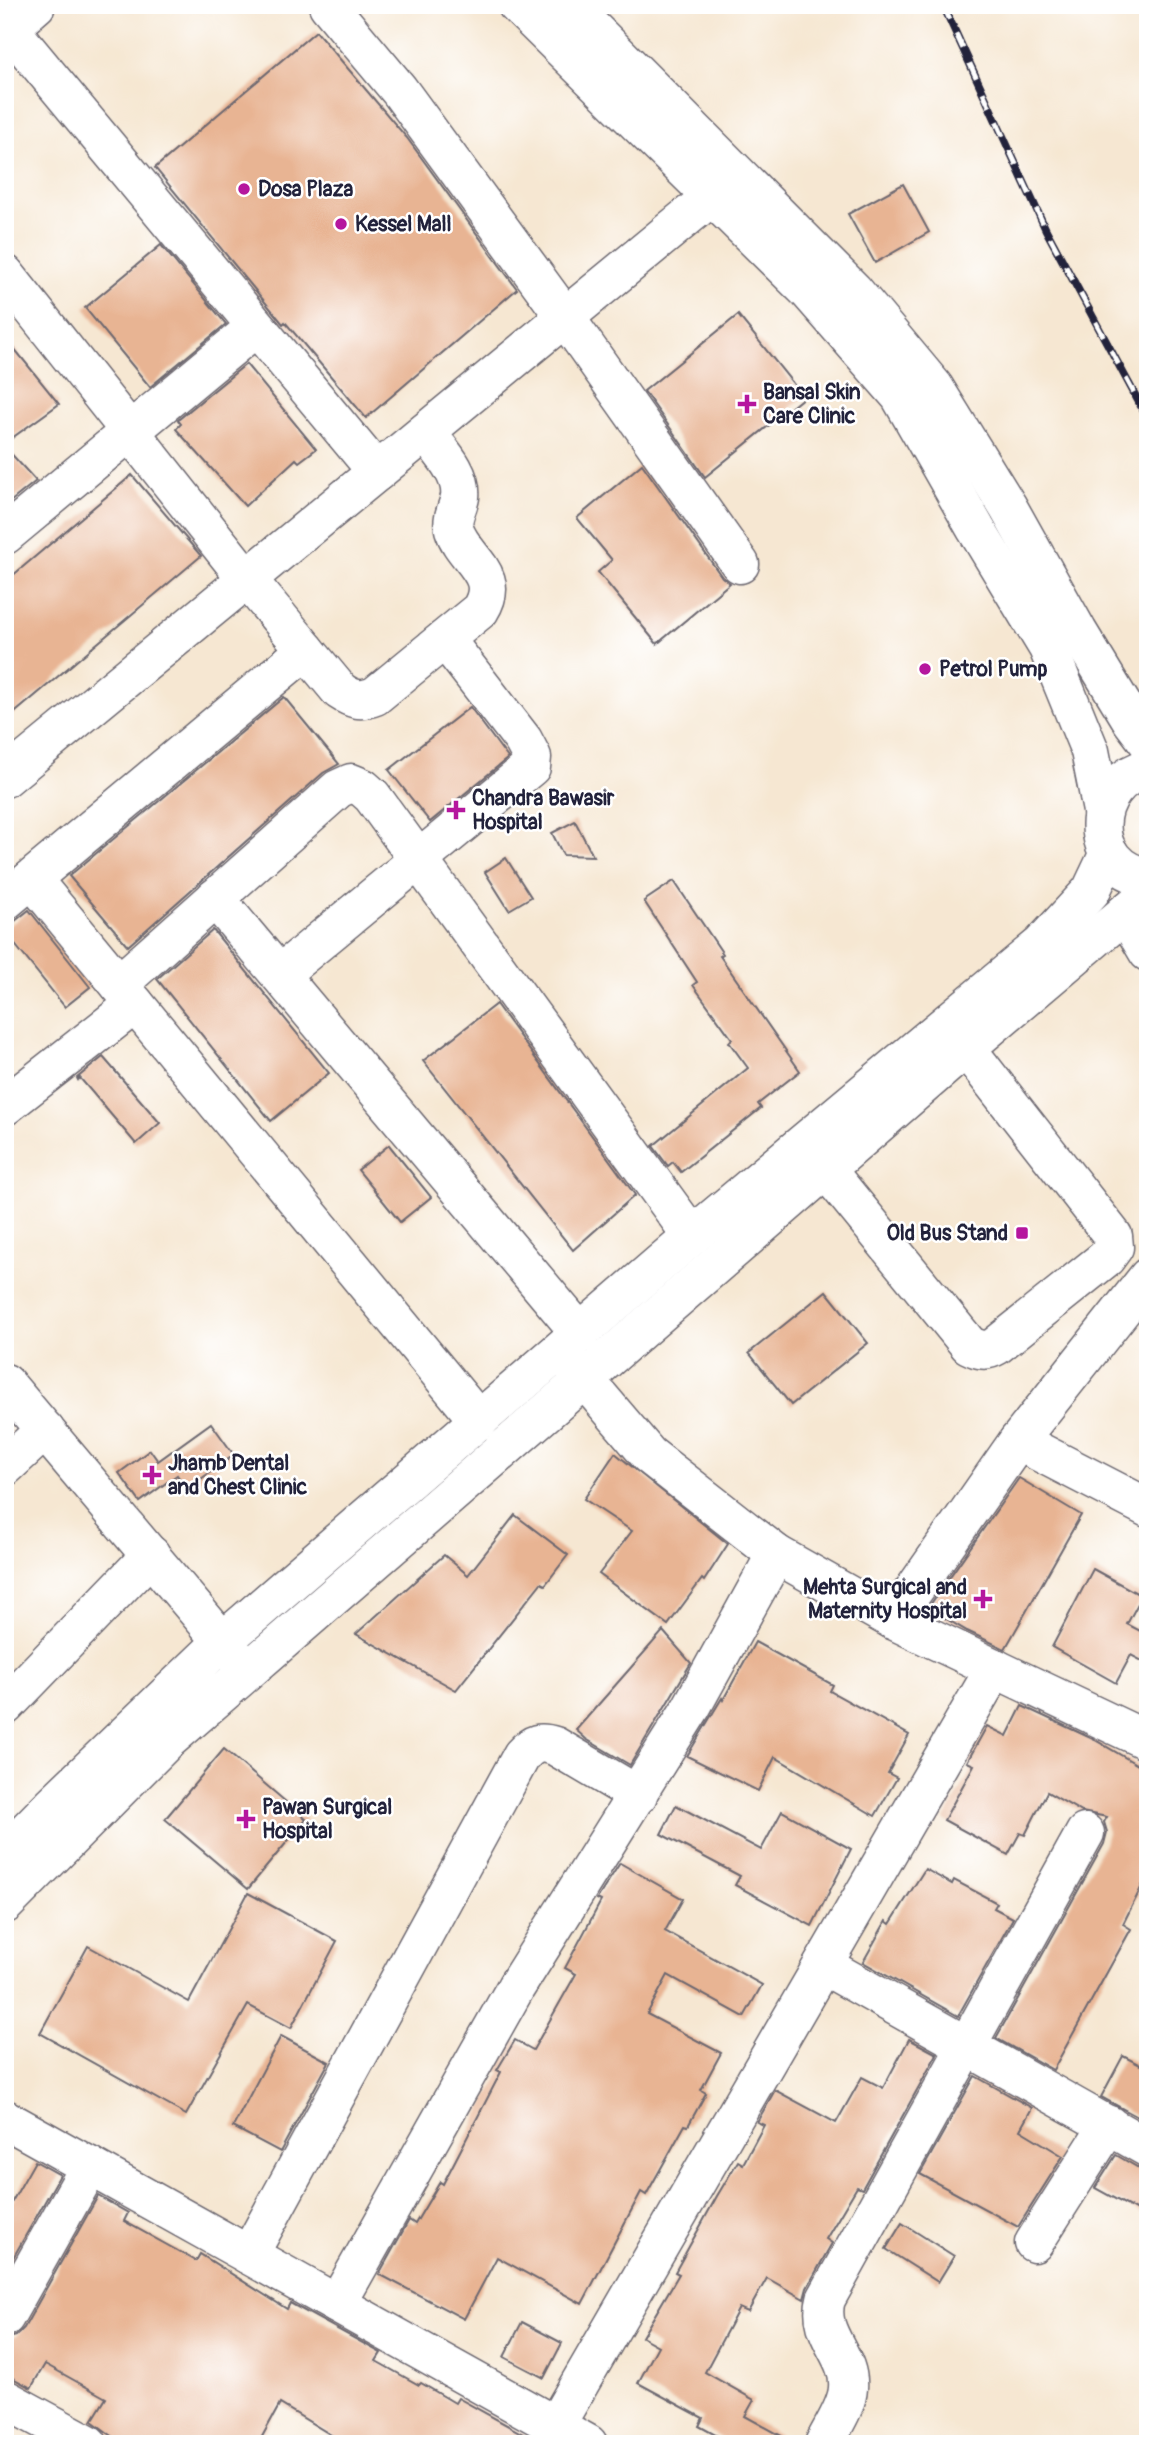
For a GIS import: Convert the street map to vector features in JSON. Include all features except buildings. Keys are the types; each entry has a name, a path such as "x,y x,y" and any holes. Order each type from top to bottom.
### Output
{"street":[{"path":"328,5 400,90 740,564"},
{"path":"517,5 809,292 900,396 1048,648 1090,751 1102,811 1101,834 1109,853 1124,868 1148,877"},
{"path":"569,5 854,291 934,387 1008,507 1084,643 1132,722 1148,742"},
{"path":"17,22 256,327 377,472"},
{"path":"11,761 247,579 711,197"},
{"path":"5,274 247,579 340,691 351,699 364,701 375,696 480,610 488,598 487,583 453,527 460,498 460,484 453,468 426,432"},
{"path":"5,535 256,327"},
{"path":"279,974 531,767 532,757 523,740 445,639"},
{"path":"306,650 19,890 127,994 480,1421"},
{"path":"1102,811 1113,788 1126,776 1148,768"},
{"path":"5,1106 127,994 215,898 338,789 351,783 372,796 692,1236"},
{"path":"5,1853 223,1641 480,1421 575,1354 815,1156 1042,944 1091,891 1109,853"},
{"path":"215,898 279,974 575,1354 649,1455 776,1553 893,1620 1148,1741"},
{"path":"5,1904 166,1742 248,1671 575,1354 692,1236 815,1156 967,1048 1137,904 1148,953"},
{"path":"815,1156 969,1345 989,1351 1106,1258 1114,1247 1113,1236 1107,1227 967,1048"},
{"path":"893,1620 1018,1441 1148,1277"},
{"path":"5,1382 248,1671"},
{"path":"5,1467 45,1430"},
{"path":"1018,1441 1148,1508"},
{"path":"337,2304 516,1987 691,1708 776,1553"},
{"path":"5,1706 151,1555"},
{"path":"555,2426 995,1668"},
{"path":"249,2255 522,1755 532,1745 544,1742 638,1795"},
{"path":"824,2444 847,2398 849,2385 846,2368 825,2325 822,2312 826,2299 1085,1833"},
{"path":"823,1965 1148,2148"},
{"path":"5,2119 588,2444"},
{"path":"1034,2244 1109,2125"},
{"path":"5,2317 90,2166"},
{"path":"5,2399 88,2444"}],"railway":[{"path":"943,5 1046,230 1148,419"}],"place":[{"name":"Dosa Plaza","path":"244,189"},
{"name":"Kessel Mall","path":"341,224"},
{"name":"Bansal Skin Care Clinic","path":"747,404"},
{"name":"Petrol Pump","path":"925,669"},
{"name":"Chandra Bawasir Hospital","path":"456,810"},
{"name":"Old Bus Stand","path":"1022,1233"},
{"name":"Jhamb Dental and Chest Clinic","path":"152,1475"},
{"name":"Mehta Surgical and Maternity Hospital","path":"983,1599"},
{"name":"Pawan Surgical Hospital","path":"246,1819"}]}
